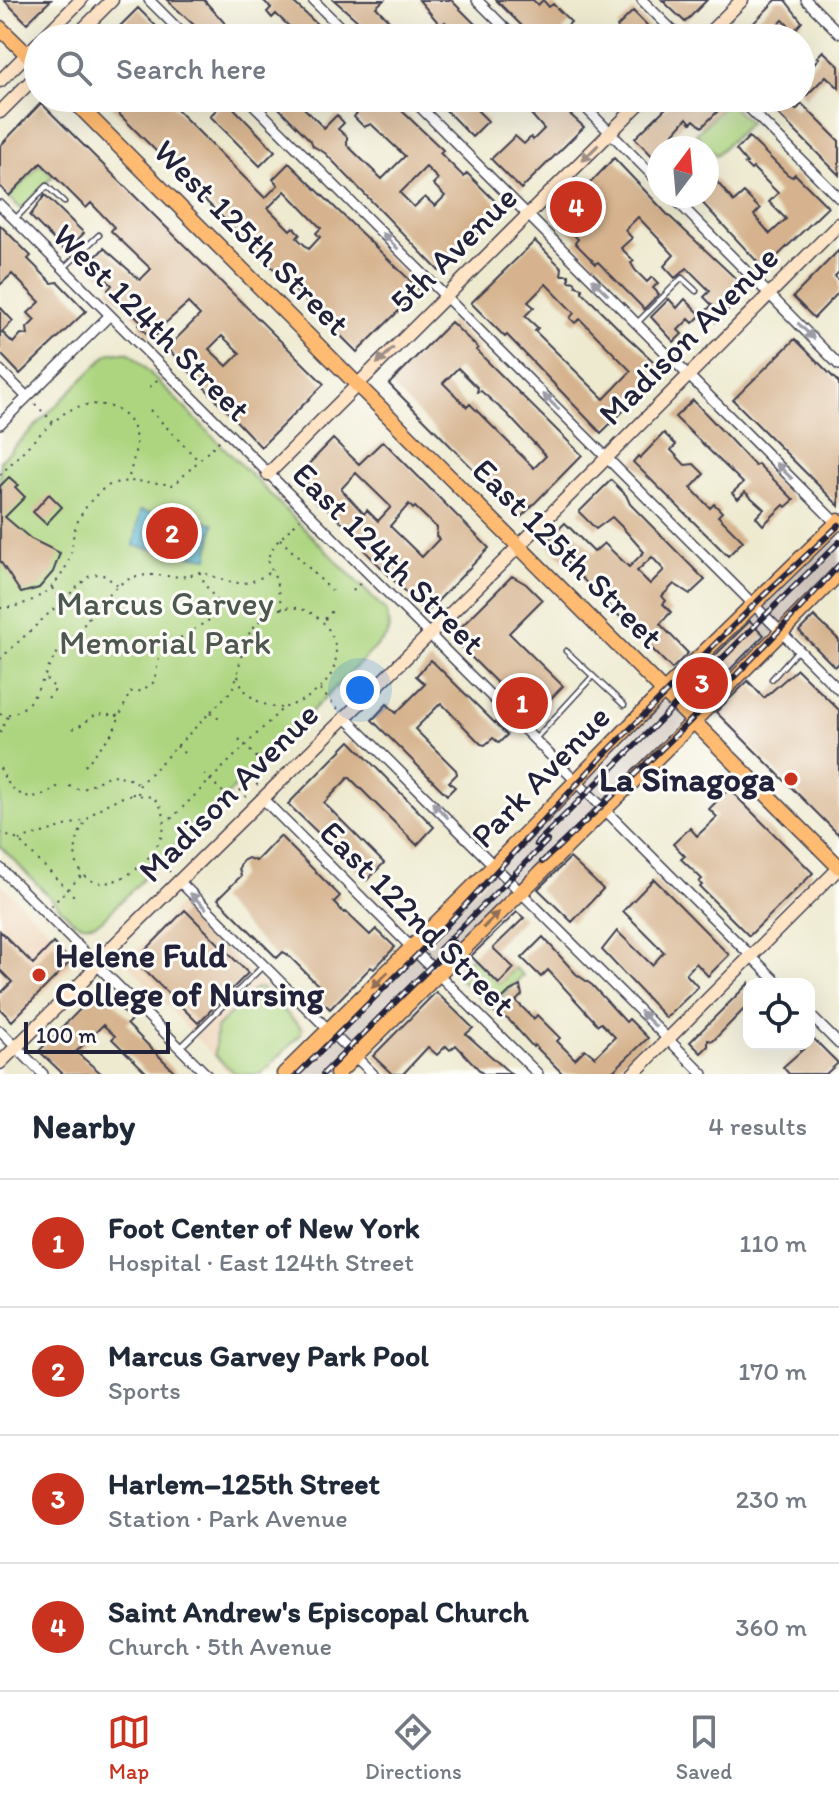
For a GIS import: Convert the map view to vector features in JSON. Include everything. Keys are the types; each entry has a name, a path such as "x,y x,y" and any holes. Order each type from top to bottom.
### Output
{"main road":[{"path":"57,24 81,0"},
{"path":"88,24 112,0"},
{"path":"718,24 742,0"},
{"path":"0,28 24,52"},
{"path":"0,81 24,56"},
{"path":"0,112 24,88"},
{"name":"West 125th Street","path":"85,112 356,384"},
{"name":"5th Avenue","path":"268,474 631,112"},
{"name":"Madison Avenue","path":"0,1063 179,881 257,795 344,716 519,546 839,224"},
{"name":"East 125th Street","path":"356,384 839,868"},
{"name":"Park Avenue","path":"284,1074 664,692 838,524"},
{"name":"Park Avenue","path":"337,1074 839,573"},
{"path":"633,1074 839,868"}],"street":[{"path":"149,0 173,24"},
{"path":"313,0 337,24"},
{"path":"477,0 501,24"},
{"path":"642,0 666,24"},
{"path":"806,0 839,33"},
{"path":"261,112 839,690"},
{"path":"425,112 838,524"},
{"path":"590,112 647,170"},
{"path":"753,112 839,198"},
{"name":"West 124th Street","path":"0,205 268,474"},
{"path":"684,208 839,365"},
{"path":"0,424 109,316"},
{"path":"0,370 27,397"},
{"name":"East 124th Street","path":"268,474 773,978"},
{"path":"344,716 703,1074"},
{"name":"East 122nd Street","path":"257,795 538,1074"},
{"path":"0,868 206,1074"},
{"path":"179,881 373,1074"},
{"path":"815,1020 839,1044"},
{"path":"0,1031 43,1074"}],"lane":[{"path":"14,220 47,186 64,202"},
{"path":"64,269 99,235"},
{"path":"637,323 682,278 696,291"},
{"path":"772,679 799,650"},
{"path":"566,651 624,705"},
{"path":"534,739 593,676"},
{"path":"180,1048 263,965"}],"path":[{"path":"150,387 165,372"},
{"path":"27,397 54,423"},
{"path":"0,475 63,414 87,403 100,403 125,412 134,432 136,443 128,481"},
{"path":"150,410 199,461"},
{"path":"0,608 27,603 51,587 67,566 75,527 88,505 108,486 128,481 174,485 226,434"},
{"path":"282,610 276,580 267,559 268,552 307,512"},
{"path":"280,539 332,591"},
{"path":"0,733 8,715 30,700 57,654 96,607 119,586 138,576 183,578 200,572 230,583 245,584 271,571"},
{"path":"85,766 100,750 121,717 130,692 141,691 150,684 158,671 159,658 180,638 209,621 216,612 217,601 200,572"},
{"path":"353,591 369,574"},
{"path":"0,659 93,575 105,575 119,586"},
{"path":"51,587 63,601"},
{"path":"138,794 140,784 231,691 238,675 242,649 252,629 269,614 282,610 299,609 323,621 331,632 336,650 333,670 319,689 296,704 283,708 172,818 165,821"},
{"path":"323,621 332,611"},
{"path":"238,675 240,683 256,701 283,708"},
{"path":"45,678 56,689 48,698 50,700"},
{"path":"319,689 344,716"},
{"path":"211,712 219,719"},
{"path":"0,714 8,715"},
{"path":"73,728 97,714 121,717"},
{"path":"239,739 264,765 250,780 257,795"},
{"path":"177,746 184,753"},
{"path":"0,768 12,789 23,795 44,796 61,784"},
{"path":"69,786 81,790 102,777 117,774 140,784"},
{"path":"204,774 229,798 240,790 257,795"},
{"path":"18,840 86,820 107,804 132,794 152,797 157,801 165,821 163,832 151,853 132,873 113,882 96,881 83,874 74,853 86,820"},
{"path":"0,833 18,840 76,898"},
{"path":"151,853 179,881"},
{"path":"44,913 83,874"}],"shaded area":[{"path":"839,523 839,570 329,1074 292,1074"},
{"path":"0,883 78,959 14,1024 0,1011"},
{"path":"181,903 307,1029 262,1074 230,1074 126,962"}],"green space":[{"path":"718,112 738,112 749,123 719,152 719,136 696,134"},
{"path":"41,164 53,176 21,209 9,197"},
{"name":"Marcus Garvey Memorial Park","path":"130,353 387,612 389,629 386,637 102,920 86,924 71,919 0,846 0,461 108,354"},
{"path":"471,957 499,984 515,968 523,975 490,1008 454,973"},
{"path":"256,988 261,988 301,1028 301,1034 261,1074 235,1074 215,1055 216,1028"}],"water":[{"path":"140,511 214,523 208,558 134,546"}],"building":[{"path":"4,0 51,0 27,23"},
{"path":"167,0 204,0 225,24 193,24"},
{"path":"263,0 291,0 317,24 287,24 276,14 272,18 267,12 271,8"},
{"path":"334,0 384,0 376,7 392,24 361,24"},
{"path":"419,0 451,0 475,24 445,22 439,24"},
{"path":"496,0 533,0 538,5 543,0 549,7 553,4 571,22 569,24 520,24"},
{"path":"662,0 707,0 685,22"},
{"path":"776,0 785,0 802,22 787,24 783,20 779,24 753,24"},
{"path":"138,8 154,24 122,24"},
{"path":"633,11 646,24 620,24"},
{"path":"823,51 839,66 839,88 826,76 815,87 817,57"},
{"path":"32,112 50,112 324,384 261,447 167,348 200,315 188,303 152,339 139,326 142,322 108,290 112,285 89,264 104,248 140,280 151,269 111,231 114,227 91,203 86,208 41,163 9,196 0,186 0,146","holes":["222,336 240,353 227,366 209,349"]},
{"path":"117,112 179,112 265,198 278,185 273,179 289,163 420,290 357,352","holes":["285,191 321,228 316,233 320,237 309,249 297,238 300,234 293,227 290,230 268,208"]},
{"path":"214,112 238,112 275,151 260,166 210,116"},
{"path":"283,112 308,112 324,128 337,115 344,123 338,129 347,137 347,145 382,179 405,156 371,124 364,127 354,117 358,112 403,112 443,150 440,153 464,177 467,173 502,208 439,271 325,153 313,146","holes":["426,167 438,179 433,184 445,196 435,206 425,197 414,207 400,193"]},
{"path":"448,112 479,112 488,121 472,137"},
{"path":"529,112 567,112 584,127 521,189 491,159 515,136 524,144 544,129"},
{"path":"662,112 717,112 702,127 687,118 671,136 647,136 647,150 635,138"},
{"path":"776,112 810,112 839,141 839,175"},
{"path":"749,137 787,174 792,177 795,174 828,207 764,269 707,208 719,208 719,184 734,202 744,193 760,209 754,215 770,234 786,219 769,202 778,193 745,164 736,150"},
{"path":"614,158 647,193 647,208 661,208 748,290 716,322 706,311 712,305 704,297 710,291 687,268 675,278 664,266 674,255 638,217 625,230 632,238 621,248 634,261 631,263 635,270 647,282 652,277 658,283 653,288 659,294 644,309 575,243 578,239 557,218"},
{"path":"45,195 84,233 66,252 30,216"},
{"path":"0,225 52,283 58,282 86,311 20,374 0,353 0,307 13,321 2,332 13,343 21,334 28,335 27,328 35,320 28,313 40,302 12,274 0,285"},
{"path":"535,241 562,268 561,275 569,275 569,281 582,288 582,292 664,371 601,433 507,335 505,337 471,303","holes":["546,284 574,313 570,318 575,323 580,319 631,371 604,399 535,331 538,328 525,316 534,307 528,302"]},
{"path":"839,250 839,272 835,276 839,281 839,292 814,318 793,297"},
{"path":"669,299 677,308 685,299 701,315 693,323 689,319 678,330 682,334 674,342 651,317"},
{"path":"451,322 582,455 521,517 389,384","holes":["458,368 478,388 477,392 481,391 507,414 546,456 534,468 470,404 467,407 443,383"]},
{"path":"795,339 839,383 839,506 733,400"},
{"path":"693,400 755,466 758,464 794,500 763,525 756,517 764,509 745,492 738,499 732,493 743,483 675,417"},
{"path":"664,433 676,445 671,450 685,465 694,464 704,474 691,488 710,508 714,504 722,512 718,516 743,541 728,556 633,462"},
{"path":"333,439 359,464 383,441 489,548 426,613 365,551 368,548 321,502 318,504 293,480","holes":["356,473 391,507 378,521 367,510 364,514 341,489","409,504 437,528 436,536 439,539 422,557 390,526"]},
{"path":"9,477 25,497 5,517 31,539 60,553 53,572 39,588 21,593 0,561 0,486"},
{"path":"611,480 626,495 630,504 705,580 690,594 674,584 662,596 666,601 663,604 671,612 660,624 688,653 672,669 546,542 565,523 594,552 604,543 629,567 644,552 612,517 596,529 579,512","holes":["652,557 664,570 650,584 637,571"]},
{"path":"49,494 62,507 46,524 33,512"},
{"path":"512,576 526,584 542,600 509,633 563,686 532,718 451,637"},
{"path":"814,616 839,640 839,663 835,667 799,631"},
{"path":"750,621 764,635 702,698 687,683"},
{"path":"431,660 507,735 499,743 493,738 485,745 481,744 441,703 415,729 456,770 457,774 449,782 455,787 447,795 372,720 387,704 396,713 425,684 416,676"},
{"path":"797,669 839,710 839,835 716,712 748,681 764,698"},
{"path":"350,741 434,827 417,845 349,777 324,803 384,863 367,880 288,804"},
{"path":"729,789 813,873 749,936 700,887 702,879 681,859 685,856 673,844 690,828 697,836 717,817 709,809"},
{"path":"280,836 340,896 334,902 344,913 370,935 376,929 395,947 330,1009 313,993 319,986 287,954 283,952 277,958 218,899 241,876 239,868 242,861 248,858 256,861"},
{"path":"570,858 603,889 572,922 538,889"},
{"path":"654,879 729,955 708,976 696,963 686,974 698,987 666,1018 602,950 617,931 652,965 664,952 623,911"},
{"path":"185,910 248,973 198,1023 135,961"},
{"path":"517,912 524,918 493,948 514,968 499,984 471,956"},
{"name":"Helene Fuld College of Nursing","path":"0,931 33,964 53,943 71,961 12,1021 0,1009 0,994 12,982 0,970"},
{"path":"543,937 576,974 592,985 626,1022 629,1019 648,1038 610,1074 563,1074 509,1020 500,1018 492,1009 510,991 520,986 522,995 516,1001 534,1019 537,1015 575,1059 585,1049 595,1057 615,1037 601,1023 598,1025 548,970 541,977 522,958"},
{"path":"101,988 131,1020 127,1024 177,1074 148,1074 112,1039 115,1036 103,1025 76,1052 102,1074 63,1074 39,1051"},
{"path":"743,989 743,1010 713,1041 708,1040 708,1046 701,1053 690,1042"},
{"path":"436,992 473,1028 466,1034 511,1074 483,1074 456,1045 450,1050 446,1046 437,1055 428,1047 403,1074 392,1074 373,1056"},
{"path":"815,1040 838,1063 826,1074 789,1074 783,1067 802,1050 815,1050"}],"railway":[{"path":"298,1074 444,928 604,755 763,596 839,525"},
{"path":"536,844 839,542"},
{"path":"542,862 694,717 839,565"},
{"path":"440,949 547,841"},
{"path":"323,1074 454,943"}],"place":[{"name":"Saint Andrew's Episcopal Church","path":"576,207"},
{"name":"Marcus Garvey Park Pool","path":"172,533"},
{"name":"Harlem–125th Street","path":"702,683"},
{"name":"Foot Center of New York","path":"522,703"},
{"name":"La Sinagoga","path":"791,779"},
{"name":"Helene Fuld College of Nursing","path":"39,975"}]}
